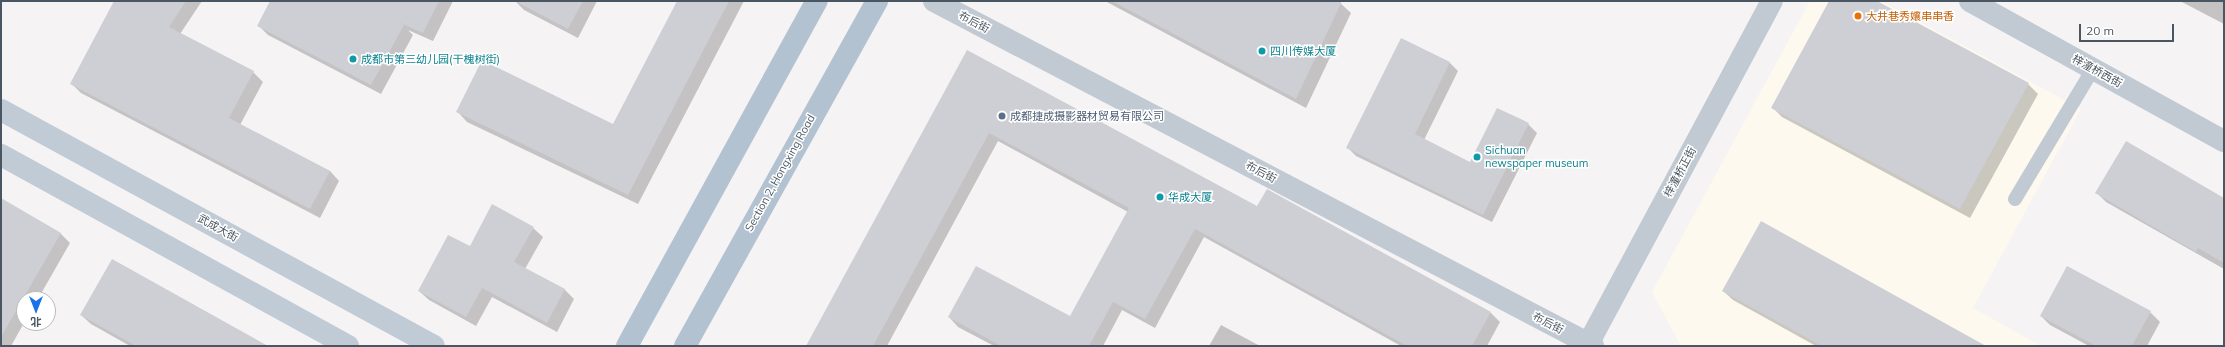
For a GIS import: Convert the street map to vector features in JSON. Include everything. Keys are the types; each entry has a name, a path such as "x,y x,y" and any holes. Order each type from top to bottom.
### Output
{"main road":[{"path":"627,346 816,1"},
{"name":"Section 2, Hongxing Road","path":"685,346 877,1"},
{"name":"武成大街","path":"1,110 434,346"},
{"path":"1,155 348,346"}],"street":[{"name":"布后街","path":"934,1 1590,345"},
{"name":"梓潼桥正街","path":"1590,345 1772,1"},
{"name":"梓潼桥西街","path":"1970,1 2224,141"}],"lane":[{"path":"2015,200 2094,69"}],"shaded area":[{"path":"1810,1 1881,1 2081,109 1973,308 2041,346 1681,346 1652,292"}],"building":[{"path":"114,1 186,1 169,27 254,71 229,118 330,171 310,209 70,84"},
{"name":"成都市第三幼儿园(干槐树街)","path":"270,1 439,1 423,33 396,21 404,25 371,85 257,26"},
{"path":"515,1 583,1 568,29"},
{"path":"677,1 729,1 628,195 456,112 482,60 613,124"},
{"name":"四川传媒大厦","path":"1112,1 1342,1 1296,99"},
{"path":"1829,1 1877,1 2029,83 1960,209 1771,108"},
{"path":"1401,38 1450,62 1415,134 1470,162 1497,108 1529,123 1483,215 1346,148"},
{"path":"967,50 1257,206 1267,189 1491,312 1472,346 1407,346 1195,229 1145,319 1113,302 1089,346 1001,346 948,317 976,266 1070,316 1129,208 989,133 873,346 806,346"},
{"path":"2126,141 2224,198 2224,263 2198,248 2196,252 2095,193"},
{"path":"1,198 61,233 28,291 16,291 16,311 1,337"},
{"path":"492,204 534,227 514,262 565,289 547,323 482,288 466,317 418,291 448,235 470,246"},
{"path":"1761,221 1986,346 1822,346 1722,291"},
{"path":"112,259 268,346 136,346 80,315"},
{"path":"2067,266 2151,311 2132,346 2096,346 2040,316"}],"place":[{"name":"大井巷秀孃串串香","path":"1858,16"},
{"name":"四川传媒大厦","path":"1262,51"},
{"name":"成都市第三幼儿园(干槐树街)","path":"353,59"},
{"name":"成都捷成摄影器材贸易有限公司","path":"1002,116"},
{"name":"Sichuan newspaper museum","path":"1477,157"},
{"name":"华成大厦","path":"1160,197"}]}
